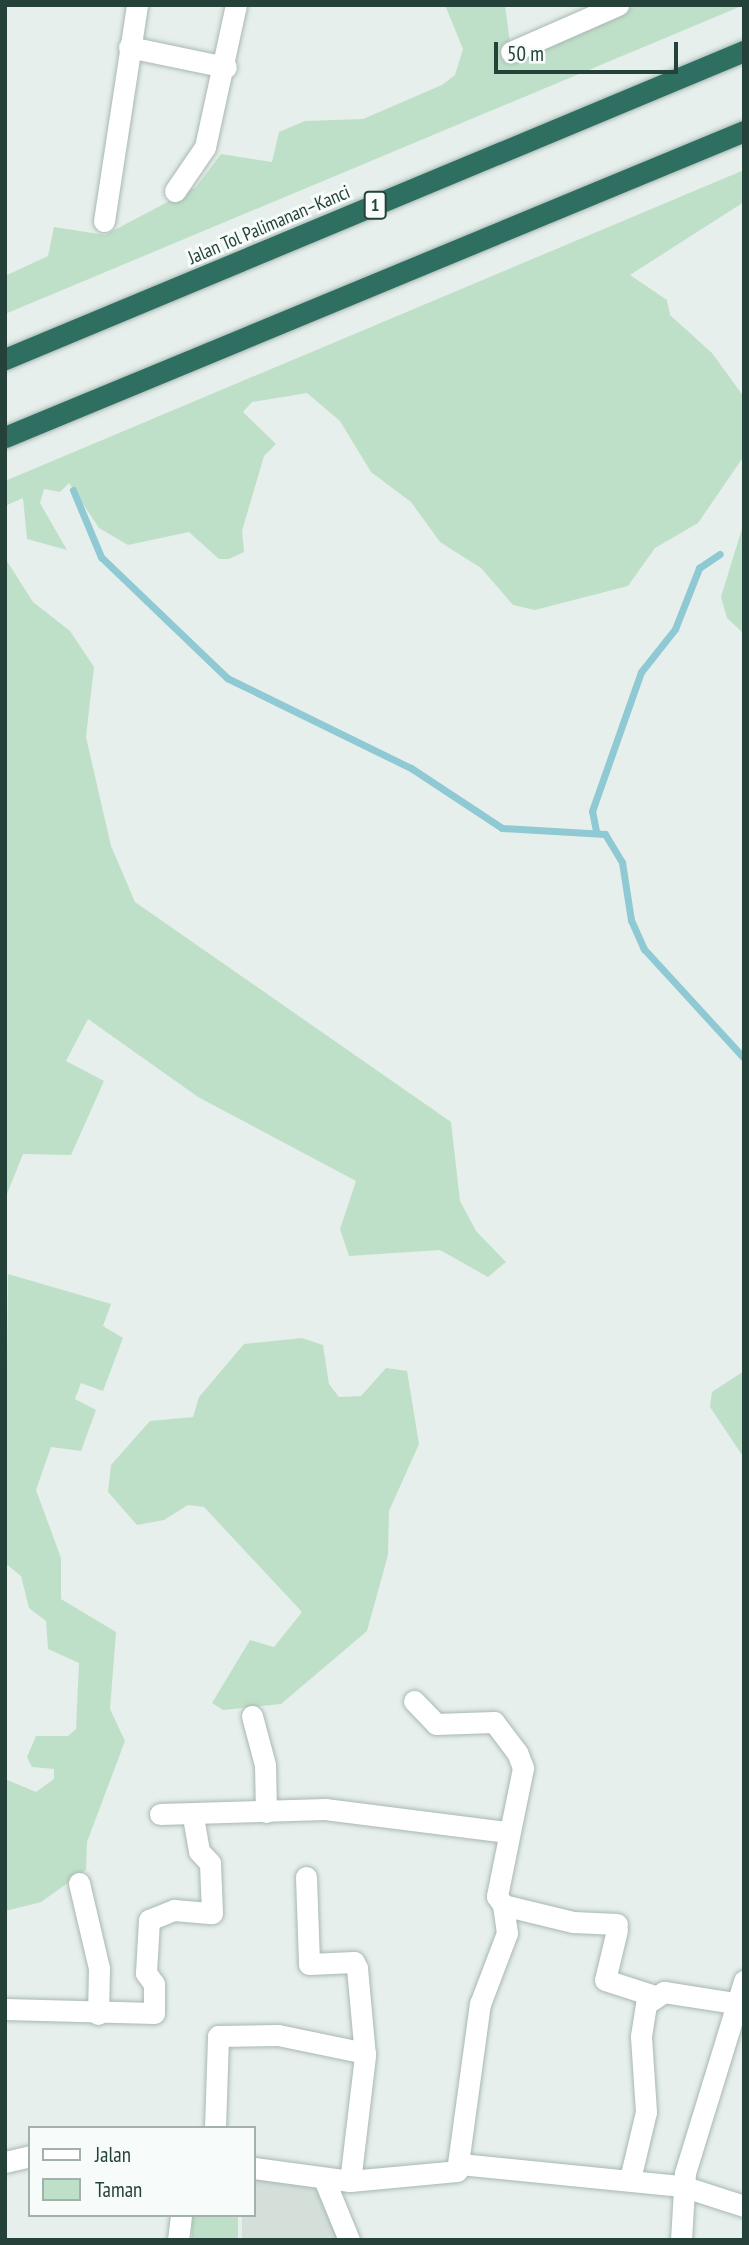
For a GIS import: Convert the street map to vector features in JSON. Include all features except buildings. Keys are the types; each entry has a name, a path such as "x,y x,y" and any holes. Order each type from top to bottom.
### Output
{"highway":[{"name":"Jalan Tol Palimanan–Kanci","path":"5,359 744,51"},
{"path":"5,437 744,131"}],"street":[{"path":"104,221 137,5"},
{"path":"175,191 205,147 226,67 236,5"},
{"path":"511,52 618,5"},
{"path":"129,47 226,67"},
{"path":"256,2168 350,2181 451,2174 460,2164 480,2004 507,1933 503,1905 496,1896 523,1768 511,1739 494,1722 436,1724 414,1701"},
{"path":"252,1716 265,1765 266,1812"},
{"path":"160,1814 193,1817 266,1812 376,1812 508,1832"},
{"path":"5,2009 154,2014 154,1984 146,1973 149,1920 174,1910 212,1913 210,1863 199,1851 193,1817"},
{"path":"306,1877 309,1964 355,1962 365,2053 350,2181"},
{"path":"79,1883 99,1968 98,2014"},
{"path":"503,1905 573,1922 617,1927 606,1980 652,1995 735,2003"},
{"path":"681,2240 682,2186 735,2003 744,1981"},
{"path":"631,2179 646,2112 641,2022 652,1995"},
{"path":"215,2126 218,2036 278,2035 365,2053"},
{"path":"460,2164 682,2186 744,2206"},
{"path":"324,2179 349,2240"},
{"path":"178,2240 181,2217"}],"shaded area":[{"path":"256,2174 312,2179 339,2240 242,2240 242,2217 256,2217"}],"green space":[{"path":"445,5 505,5 512,58 638,5 744,5 5,314 5,276 48,256 54,227 105,235 196,187 221,154 272,162 279,132 305,121 363,119 442,85 455,75 463,49"},
{"path":"744,170 744,202 630,275 667,300 670,315 712,353 744,397 744,456 698,523 655,548 628,586 535,610 513,605 481,568 440,542 411,502 371,472 340,421 307,393 252,402 243,412 276,444 264,456 242,531 244,552 229,559 219,559 189,532 128,545 99,528 69,483 60,492 44,489 40,503 67,550 27,539 23,498 5,506 5,481"},
{"path":"744,522 744,634 727,618 721,597"},
{"path":"5,558 33,602 70,631 94,667 86,737 111,846 135,902 451,1122 460,1201 476,1231 506,1262 488,1277 440,1250 349,1256 340,1229 356,1181 198,1097 88,1019 66,1061 104,1081 71,1155 23,1154 5,1199"},
{"path":"8,1274 111,1304 103,1326 123,1338 103,1391 81,1383 75,1399 96,1410 81,1451 51,1447 36,1490 61,1558 61,1599 116,1632 110,1709 125,1741 87,1842 86,1870 41,1902 5,1911 5,1779 36,1792 54,1779 54,1769 32,1767 27,1757 36,1736 68,1736 76,1729 79,1663 48,1649 46,1621 29,1608 21,1576 5,1563"},
{"path":"302,1338 323,1345 329,1384 339,1397 361,1396 386,1368 407,1371 419,1444 389,1511 388,1555 367,1631 281,1704 223,1710 212,1703 250,1640 274,1647 302,1612 204,1507 188,1505 164,1520 137,1525 108,1492 111,1465 150,1421 193,1417 199,1397 244,1344"},
{"path":"744,1371 744,1458 710,1407 712,1392"},
{"path":"192,2217 238,2217 238,2240 192,2240"}],"waterway":[{"path":"73,490 101,557 227,678 411,768 502,828 605,834 622,862 631,920 644,949 744,1058"},
{"path":"596,831 592,811 641,672 675,629 699,568 720,554"}]}
